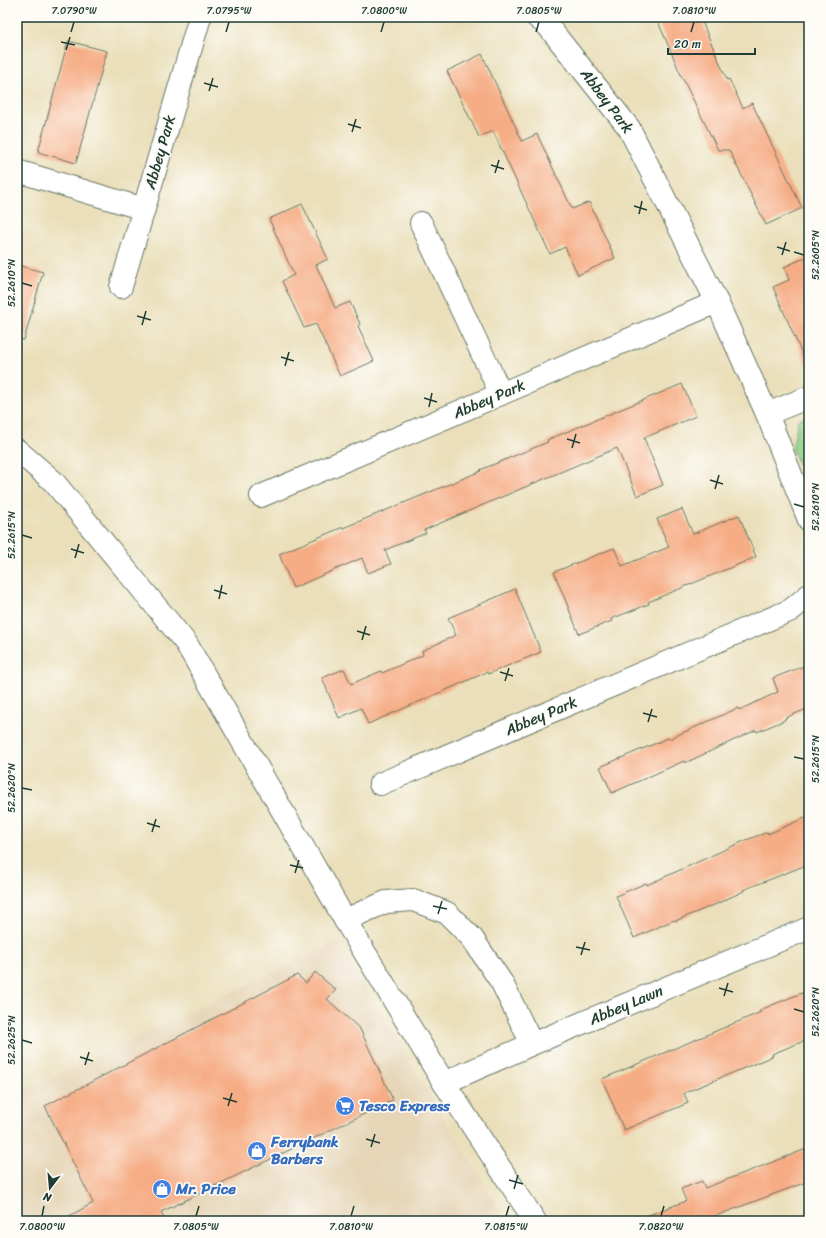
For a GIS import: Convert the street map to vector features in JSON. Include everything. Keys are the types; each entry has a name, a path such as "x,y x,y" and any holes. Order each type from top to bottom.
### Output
{"street":[{"name":"Abbey Park","path":"121,287 200,17"},
{"name":"Abbey Park","path":"537,17 548,26 630,128 716,302 767,414 809,520"},
{"path":"17,171 144,209"},
{"path":"421,223 501,394"},
{"name":"Abbey Park","path":"261,496 716,302"},
{"path":"767,414 809,397"},
{"path":"17,450 54,482 186,643 345,920 444,1083 535,1221"},
{"name":"Abbey Park","path":"380,784 791,610 809,595"},
{"path":"345,920 386,902 413,900 447,912 472,938 502,983 532,1044"},
{"name":"Abbey Lawn","path":"444,1083 532,1044 809,928"}],"shaded area":[{"path":"337,942 507,1221 17,1221 17,1094"}],"green space":[{"path":"809,415 809,488 792,449 798,420"}],"building":[{"path":"656,17 700,17 727,80 729,79 743,108 752,103 802,208 766,225 729,150 718,150 681,75"},
{"path":"68,41 107,51 76,163 38,152"},
{"path":"482,54 522,141 537,134 572,209 589,202 615,258 578,275 565,247 550,254 493,131 479,137 447,71"},
{"path":"302,204 328,259 316,265 335,308 350,302 360,324 358,326 374,361 340,376 316,324 304,328 282,281 294,275 269,219"},
{"path":"809,256 809,370 773,287 789,280 784,267"},
{"path":"17,265 43,272 24,340 17,339"},
{"path":"682,384 696,416 644,438 663,485 637,496 617,448 424,530 426,533 385,550 391,564 368,573 362,558 293,588 279,554 481,471 480,470 548,442 547,440"},
{"path":"682,509 693,534 739,515 756,557 648,602 649,604 579,634 554,572 614,548 622,566 669,547 657,519"},
{"path":"515,589 541,652 488,674 487,672 368,724 361,708 339,718 322,678 344,669 351,684 381,671 382,673 423,655 422,651 456,635 448,618"},
{"path":"809,664 809,708 785,718 785,720 757,732 756,730 685,763 684,761 612,793 600,767 668,738 669,739 738,708 739,710 778,692 773,678"},
{"path":"809,816 809,864 743,890 744,891 714,905 675,921 674,920 634,938 616,896 646,883 647,885 746,840 768,832 768,834"},
{"path":"315,972 336,990 327,999 360,1029 393,1100 161,1212 165,1221 60,1221 93,1203 45,1106 297,975 306,983"},
{"path":"809,990 809,1039 772,1054 773,1056 684,1093 688,1103 624,1130 602,1079 761,1012 760,1010"},
{"path":"809,1148 809,1181 702,1221 638,1221 638,1219 686,1201 681,1189 702,1181 705,1188"}],"place":[{"name":"Tesco Express","path":"345,1106"},
{"name":"Ferrybank Barbers","path":"257,1151"},
{"name":"Mr. Price","path":"162,1189"}]}
